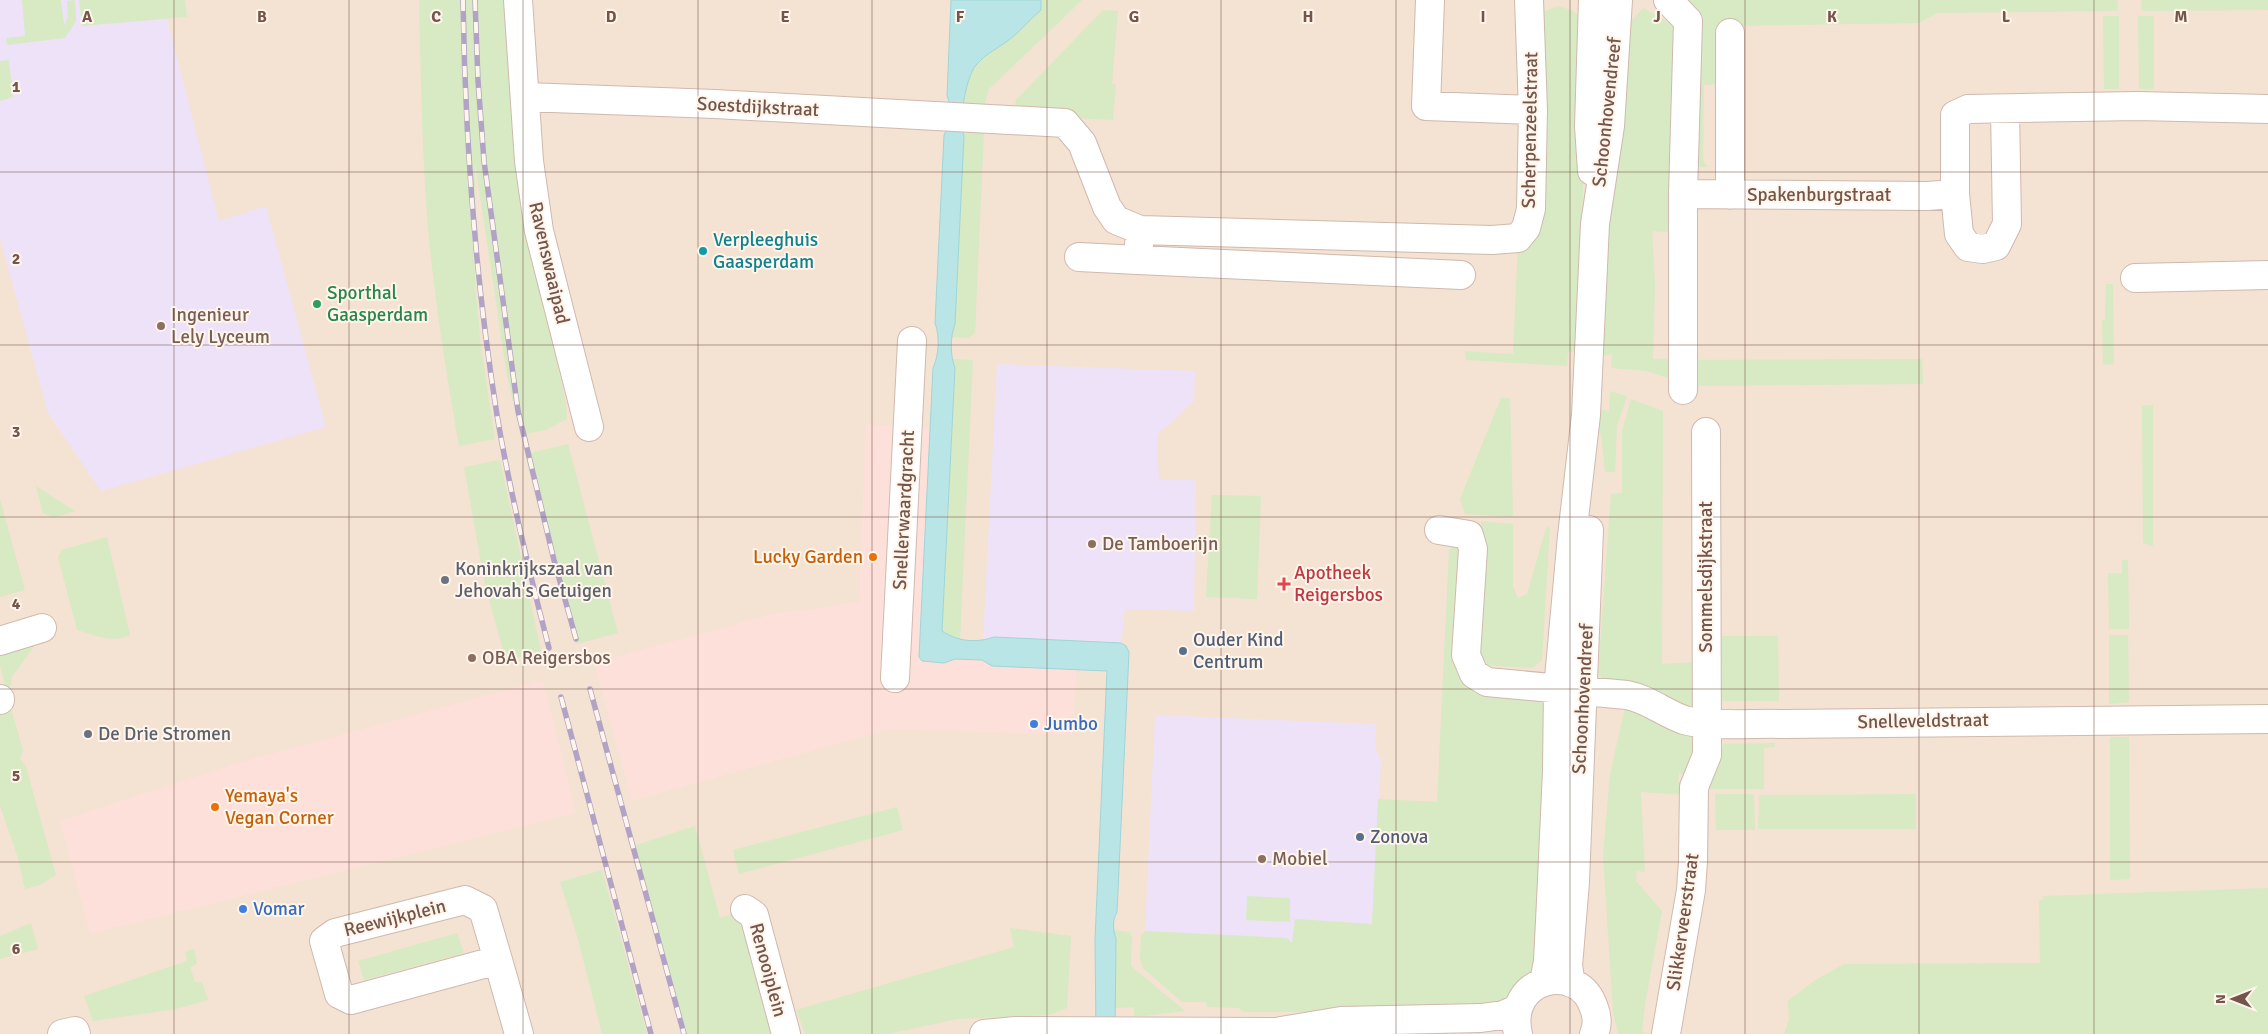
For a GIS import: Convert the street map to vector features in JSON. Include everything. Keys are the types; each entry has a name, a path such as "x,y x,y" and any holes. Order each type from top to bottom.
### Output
{"street":[{"name":"Ravenswaaipad","path":"518,0 529,161 539,231 589,427"},
{"path":"1430,0 1426,106 1533,110"},
{"name":"Scherpenzeelstraat","path":"983,119 1065,123 1082,143 1106,207 1116,220 1140,230 1492,240 1518,238 1526,228 1530,209 1533,110 1529,0"},
{"name":"Schoonhovendreef","path":"1593,0 1589,126 1595,224"},
{"name":"Schoonhovendreef","path":"1544,982 1548,961 1558,771 1571,690 1591,484 1586,416 1595,224 1610,126 1618,0"},
{"path":"1668,0 1688,21 1683,194 1683,390"},
{"path":"1730,33 1730,195"},
{"name":"Soestdijkstraat","path":"524,97 715,104 983,119"},
{"path":"2005,108 2007,224 1996,246 1983,249 1968,247 1959,234 1954,194 1954,115 1968,109 2005,108 2137,106 2268,109"},
{"name":"Spakenburgstraat","path":"1683,194 1927,196 1954,194"},
{"path":"1138,260 1140,230"},
{"path":"1293,234 1293,268"},
{"path":"1376,272 1378,237"},
{"path":"1079,257 1461,275"},
{"path":"2135,278 2268,275"},
{"name":"Snellerwaardgracht","path":"895,678 912,341"},
{"name":"Sommelsdijkstraat","path":"1706,432 1706,706 1708,723"},
{"name":"Snelleveldstraat","path":"1439,530 1469,535 1472,549 1466,655 1474,674 1487,682 1637,696 1683,720 1708,723 1782,724 2268,718"},
{"path":"0,641 42,628"},
{"name":"Schoonhovendreef","path":"1571,690 1575,882 1568,966 1571,983"},
{"name":"Slikkerveerstraat","path":"1666,1034 1691,890 1694,788 1707,755 1708,723"},
{"name":"Reewijkplein","path":"498,960 350,1000 339,994 324,941 335,933 465,900 483,909 498,960 519,1034"},
{"name":"Renooiplein","path":"745,909 754,915 786,1034"},
{"path":"984,1034 1055,1030 1289,1033 1341,1021 1480,1018 1503,1015 1518,1022 1522,997 1532,988 1544,982 1557,980 1571,983 1583,990 1592,1001 1596,1015 1594,1034"},
{"path":"62,1034 75,1030 76,1034"}],"shaded area":[{"path":"0,0 2268,0 2268,1034 0,1034"},
{"name":"Ingenieur Lely Lyceum","path":"0,0 185,0 187,17 167,19 219,221 266,206 326,427 101,491 48,413 0,238"},
{"name":"De Tamboerijn","path":"997,364 1195,371 1194,401 1157,435 1159,480 1196,480 1194,611 1125,609 1121,643 994,637 983,641"},
{"path":"866,424 938,429 929,652 1077,660 1073,735 891,729 632,801 594,663 772,614 859,602"},
{"path":"543,680 576,813 90,934 60,821 234,764"},
{"name":"Mobiel","path":"1155,715 1376,724 1375,747 1381,760 1372,924 1295,919 1293,944 1287,938 1145,931"}],"green space":[{"path":"22,0 61,0 64,25 68,17 67,1 75,0 76,21 65,38 7,45 6,38 25,36"},
{"path":"79,0 185,0 187,17 82,26"},
{"path":"419,0 508,0 528,233 566,403 567,419 545,430 521,435 507,376 475,162 475,282 481,347 495,439 459,446 442,343 429,239 423,150"},
{"path":"1041,0 1082,0 989,89 984,106 964,104 969,77 975,65 1040,10"},
{"path":"1687,0 2118,0 2117,11 1937,13 1919,23 1733,26 1719,84 1704,85 1703,160 1708,167 1690,167 1696,16"},
{"path":"2142,0 2268,0 2268,10 2141,11"},
{"path":"1559,6 1573,11 1587,24 1579,352 1568,351 1567,366 1466,360 1465,351 1513,354 1518,243 1542,12"},
{"path":"1643,8 1681,29 1668,232 1652,231 1655,282 1653,359 1680,358 1681,382 1646,371 1611,368 1612,354 1601,356 1603,275 1623,30"},
{"path":"1103,10 1118,11 1112,84 1116,85 1113,120 1014,115 1016,100"},
{"path":"2103,16 2119,16 2119,89 2104,89"},
{"path":"2138,16 2154,16 2154,89 2139,89"},
{"path":"9,60 13,97 0,101 0,61"},
{"path":"961,130 984,132 975,333 968,338 952,337 955,323 964,136"},
{"path":"2106,284 2113,284 2114,364 2103,365 2102,320 2105,320"},
{"path":"952,359 973,360 960,640 953,639 942,632 955,368"},
{"path":"1922,359 1923,384 1702,386 1687,383 1687,360"},
{"path":"1610,391 1627,396 1617,426 1615,472 1605,472 1601,434 1598,433 1598,409 1609,411"},
{"path":"1501,398 1510,398 1513,517 1465,514 1460,499"},
{"path":"1631,399 1663,411 1662,664 1695,662 1697,707 1688,714 1608,684 1598,673 1611,494 1622,493 1622,431"},
{"path":"2153,405 2153,546 2143,543 2142,406"},
{"path":"568,444 618,633 576,644 550,553 525,454"},
{"path":"500,460 541,651 506,661 485,585 464,467"},
{"path":"36,486 75,511 53,518 43,513"},
{"path":"1212,495 1261,496 1257,599 1206,597"},
{"path":"0,499 25,590 0,597"},
{"path":"1481,521 1513,524 1513,587 1518,598 1527,594 1546,528 1550,527 1542,660 1532,668 1480,665 1474,651"},
{"path":"107,537 130,635 117,639 104,638 77,630 58,557 62,550"},
{"path":"1455,544 1462,550 1456,651 1537,695 1549,714 1536,972 1505,1003 1430,1012 1243,1012 1239,1008 1207,1007 1206,1002 1182,1002 1143,968 1140,959 1141,935 1145,931 1287,938 1292,943 1295,919 1372,924 1378,799 1437,802 1449,550"},
{"path":"2122,560 2128,560 2129,629 2109,629 2108,573 2122,574"},
{"path":"2109,635 2128,635 2129,702 2109,704"},
{"path":"0,636 39,639 12,677 8,698 23,750 20,758 26,767 56,875 40,885 25,889 18,858 0,806 0,691 6,689 0,666"},
{"path":"1722,636 1778,636 1779,701 1722,701"},
{"path":"1625,707 1696,731 1701,748 1688,776 1679,773 1678,781 1688,782 1685,795 1641,792 1645,872 1637,871 1636,881 1662,911 1645,1004 1642,1032 1651,1034 1618,1034 1613,1012 1603,855 1610,775"},
{"path":"2110,737 2129,737 2130,879 2110,880"},
{"path":"1775,743 1775,747 1764,748 1764,789 1706,789 1719,766 1723,744"},
{"path":"1715,794 1754,794 1755,830 1716,830"},
{"path":"1916,794 1916,829 1758,829 1759,795"},
{"path":"897,807 903,830 739,874 733,850"},
{"path":"695,826 720,918 736,913 756,947 781,1034 684,1034 633,846"},
{"path":"602,870 647,1034 602,1034 578,939 560,882"},
{"path":"2268,888 2268,1034 1784,1034 1789,1020 1788,1001 1814,981 1844,964 2040,963 2039,900 2043,900 2043,896"},
{"path":"1247,896 1290,898 1290,922 1246,920"},
{"path":"31,923 38,949 0,959 0,936"},
{"path":"1010,928 1071,936 1067,1008 1049,1015 957,1019 888,1034 805,1034 796,1010 1014,947"},
{"path":"1113,930 1130,932 1132,936 1131,966 1185,1011 1134,1017 1134,1007 1115,1008 1116,939"},
{"path":"457,933 464,953 364,980 358,961"},
{"path":"194,949 197,964 190,967 195,982 202,982 208,1000 176,1009 93,1021 84,996 187,961 185,952"}],"water":[{"path":"951,0 1041,0 1041,10 1014,36 976,65 969,79 964,100 955,324 951,340 951,352 955,368 942,631 954,637 974,641 994,637 1121,643 1126,646 1129,652 1117,912 1114,919 1116,939 1115,1034 1096,1034 1095,939 1107,671 992,666 982,660 955,659 944,663 922,661 919,657 933,368 938,346 938,334 935,323 944,135 948,126 950,110 947,96"}],"railway":[{"path":"463,0 472,208 489,363 514,503 549,648"},
{"path":"475,0 478,81 484,161 518,411 554,560 576,639"},
{"path":"590,689 684,1034"},
{"path":"561,697 651,1034"}],"place":[{"name":"Verpleeghuis Gaasperdam","path":"703,251"},
{"name":"Sporthal Gaasperdam","path":"317,304"},
{"name":"Ingenieur Lely Lyceum","path":"161,326"},
{"name":"De Tamboerijn","path":"1092,544"},
{"name":"Lucky Garden","path":"873,557"},
{"name":"Koninkrijkszaal van Jehovah's Getuigen","path":"445,580"},
{"name":"Apotheek Reigersbos","path":"1284,584"},
{"name":"Ouder Kind Centrum","path":"1183,651"},
{"name":"OBA Reigersbos","path":"472,658"},
{"name":"Jumbo","path":"1034,724"},
{"name":"De Drie Stromen","path":"88,734"},
{"name":"Yemaya's Vegan Corner","path":"215,807"},
{"name":"Zonova","path":"1360,837"},
{"name":"Mobiel","path":"1262,859"},
{"name":"Vomar","path":"243,909"}]}
